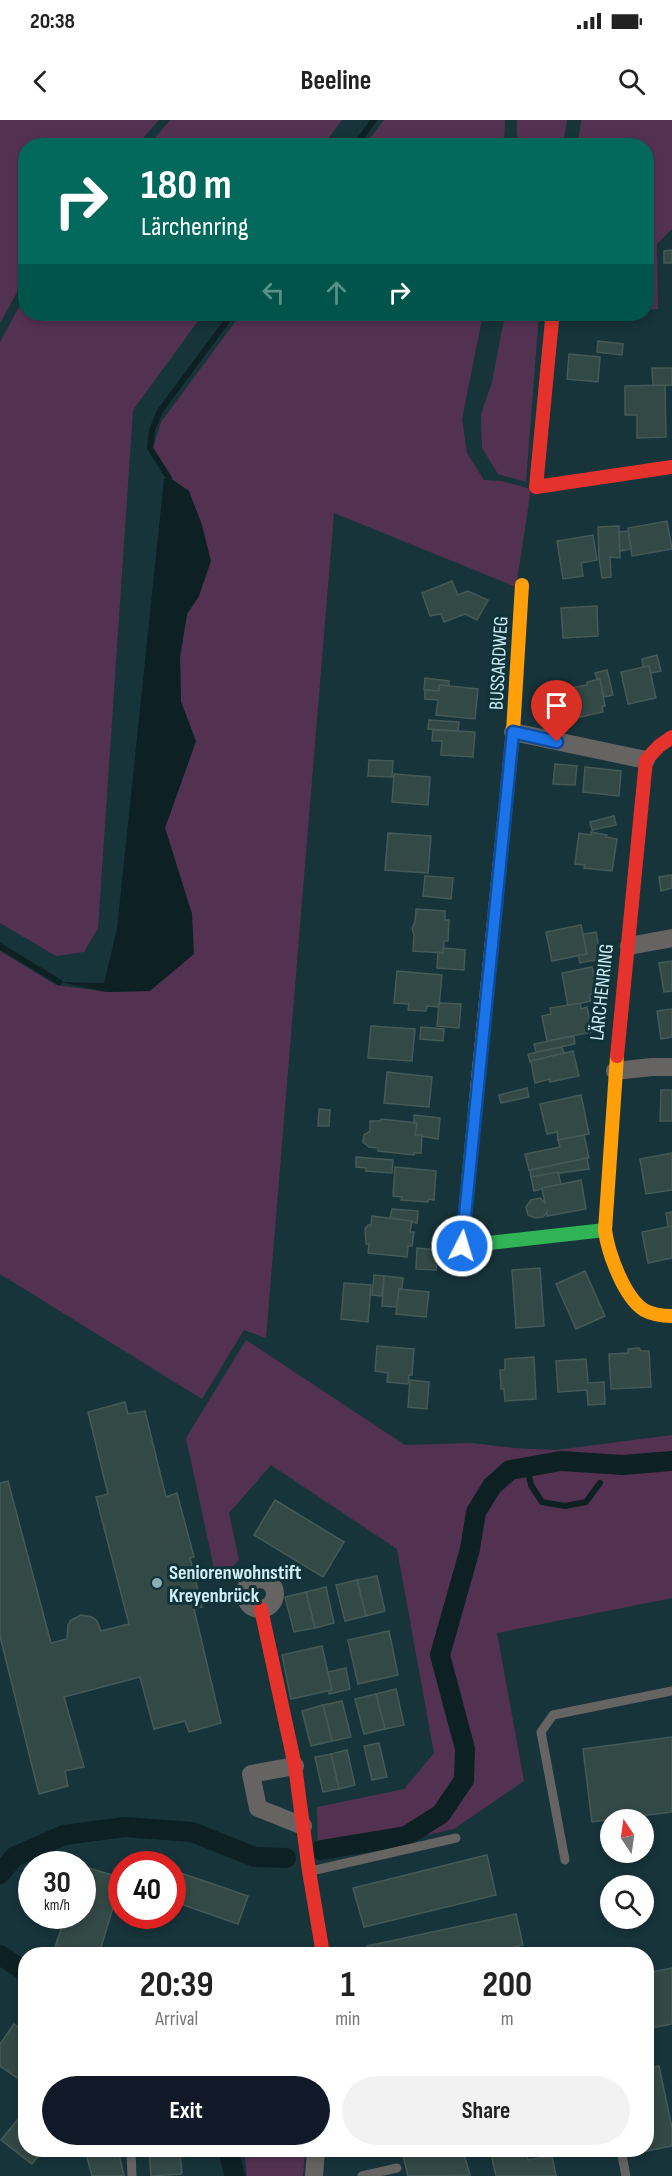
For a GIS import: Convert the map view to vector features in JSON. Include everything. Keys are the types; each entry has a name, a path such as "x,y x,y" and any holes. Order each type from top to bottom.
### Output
{"street":[{"path":"552,321 536,487 672,467"},
{"name":"BUSSARDWEG","path":"522,585 513,732 462,1246 605,1230"},
{"path":"513,732 646,760 659,746 672,737"},
{"name":"LÄRCHENRING","path":"646,760 615,1071 605,1230 606,1244 627,1294 642,1310 660,1317 672,1316"},
{"path":"629,946 672,938"},
{"path":"615,1071 672,1067"},
{"path":"261,1610 295,1766 322,1947"},
{"path":"295,1766 251,1773 258,1809 303,1826"},
{"path":"314,2176 315,2157"}],"lane":[{"path":"565,1860 541,1732 553,1715 672,1691"},
{"path":"309,1871 456,1838"},
{"path":"131,2157 132,2176"},
{"path":"622,2157 626,2176"},
{"path":"362,2176 397,2168"}],"shaded area":[{"path":"0,120 159,120 143,138 18,138 18,291 0,323"},
{"path":"170,120 342,120 328,138 155,138"},
{"path":"384,120 505,120 504,138 370,138"},
{"path":"517,120 567,120 564,138 517,138"},
{"path":"581,120 672,120 672,229 657,244 658,309 654,309 654,138 579,138"},
{"path":"18,309 18,321 198,321 133,410 98,928 84,952 56,956 0,923 0,342"},
{"path":"236,321 482,321 462,419 467,453 484,480 502,481 531,489 516,587 334,513 266,1338 244,1330 202,1399 0,1274 0,951 56,985 107,992 150,991 192,914 165,828 196,741 181,702 180,657 187,614 199,596 189,491 170,478 153,448 161,422"},
{"path":"504,321 538,321 526,482 498,474 482,448 481,414 492,382"},
{"path":"246,1340 405,1445 472,1443 556,1450 672,1435 672,1598 497,1633 524,1781 454,1829 318,1858 317,1807 404,1789 434,1753 397,1549 271,1465 229,1513 239,1560 217,1582 186,1438"},
{"path":"245,2157 304,2157 303,2176 247,2176"}],"water":[{"path":"170,478 189,491 202,525 211,561 199,596 187,614 180,657 181,702 196,741 165,828 192,914 194,954 150,991 107,992 59,982 104,983 117,929 164,479"}],"building":[{"path":"672,250 672,263 664,263 664,251"},
{"path":"598,341 623,344 622,355 597,352"},
{"path":"569,354 600,357 598,382 567,379"},
{"path":"652,368 672,368 672,385 653,386"},
{"path":"665,385 666,437 637,438 637,415 625,415 625,386"},
{"path":"667,521 672,549 632,556 628,528"},
{"path":"619,526 620,558 610,557 611,577 602,578 598,527"},
{"path":"628,531 631,549 620,551 619,532"},
{"path":"593,535 597,560 581,563 583,576 563,579 557,541"},
{"path":"452,581 458,595 468,591 488,600 477,620 465,614 444,622 441,614 430,616 422,593"},
{"path":"597,606 598,636 563,638 561,608"},
{"path":"657,655 661,671 651,673 649,666 643,667 642,659"},
{"path":"649,666 656,698 628,704 621,672"},
{"path":"607,670 613,695 604,697 600,679 597,679 595,673"},
{"path":"425,678 449,681 449,686 439,685 439,691 424,690"},
{"path":"600,679 605,706 602,706 603,712 571,719 565,689 587,685 587,682"},
{"path":"439,685 478,689 475,719 436,715 438,700 425,699 425,690 439,691"},
{"path":"429,720 459,722 458,731 428,729"},
{"path":"433,730 475,732 473,757 441,755 442,741 432,741"},
{"path":"369,760 393,761 392,777 368,776"},
{"path":"555,764 577,766 575,785 553,784"},
{"path":"585,767 621,771 619,796 583,792"},
{"path":"394,774 430,777 428,805 392,802"},
{"path":"614,816 616,825 592,830 590,822"},
{"path":"591,832 617,839 612,871 584,868 585,865 575,864 579,833 591,835"},
{"path":"388,833 431,836 428,873 385,870"},
{"path":"672,875 672,888 661,891 659,877"},
{"path":"425,876 453,878 451,899 423,896"},
{"path":"416,909 445,911 445,920 449,920 448,941 444,941 443,953 413,951 412,928"},
{"path":"581,925 587,954 552,961 546,932"},
{"path":"596,932 601,959 580,963 578,955 587,954 583,934"},
{"path":"443,948 465,950 464,970 437,968 438,952 443,953"},
{"path":"672,961 672,991 664,992 659,963"},
{"path":"592,967 598,993 589,995 591,1001 568,1006 562,973"},
{"path":"397,971 442,975 439,1007 427,1006 426,1011 408,1010 409,1004 394,1003"},
{"path":"439,1003 461,1004 459,1028 437,1026"},
{"path":"580,1003 581,1009 587,1007 592,1032 547,1041 542,1016 551,1014 550,1008"},
{"path":"672,1009 672,1037 661,1039 657,1011"},
{"path":"371,1026 415,1029 412,1061 368,1058"},
{"path":"421,1027 444,1029 443,1041 420,1039"},
{"path":"574,1036 575,1044 536,1052 534,1044"},
{"path":"562,1047 564,1053 530,1062 528,1054"},
{"path":"573,1051 579,1076 535,1083 531,1061"},
{"path":"387,1072 432,1077 429,1107 384,1103"},
{"path":"527,1088 529,1097 501,1103 499,1095"},
{"path":"661,1090 672,1090 672,1121 660,1121"},
{"path":"581,1095 589,1134 558,1140 557,1132 547,1134 540,1104"},
{"path":"319,1109 330,1110 329,1126 318,1126"},
{"path":"414,1115 440,1118 438,1139 415,1135 417,1123 414,1122"},
{"path":"381,1119 417,1123 415,1135 422,1135 421,1153 414,1153 414,1155 378,1151 378,1148 369,1147 363,1142 364,1135 370,1131 370,1121"},
{"path":"584,1135 589,1158 529,1170 525,1154 560,1147 558,1140"},
{"path":"672,1153 672,1190 646,1194 640,1159"},
{"path":"356,1157 393,1160 392,1173 366,1171 366,1168 356,1167"},
{"path":"587,1158 589,1169 531,1177 530,1170"},
{"path":"395,1167 436,1171 434,1200 429,1199 428,1202 401,1200 402,1197 393,1196"},
{"path":"558,1172 561,1184 534,1191 531,1177"},
{"path":"581,1180 586,1209 547,1216 547,1212 543,1217 535,1218 528,1215 526,1207 531,1200 540,1198 545,1203 542,1188"},
{"path":"392,1209 418,1211 417,1223 390,1218"},
{"path":"672,1212 672,1226 668,1227 666,1213"},
{"path":"372,1216 412,1221 410,1232 414,1232 412,1246 408,1246 407,1257 368,1253 369,1244 366,1244 365,1229 371,1225"},
{"path":"672,1226 672,1258 648,1263 642,1232"},
{"path":"417,1248 438,1250 436,1270 416,1269"},
{"path":"540,1268 544,1326 516,1328 512,1270"},
{"path":"585,1271 605,1316 576,1329 556,1284"},
{"path":"374,1275 384,1276 382,1296 372,1295"},
{"path":"384,1276 403,1278 397,1307 382,1306"},
{"path":"344,1283 371,1285 368,1322 341,1319"},
{"path":"399,1289 429,1292 426,1317 396,1314"},
{"path":"377,1346 414,1349 412,1375 409,1375 408,1384 387,1382 388,1373 375,1371"},
{"path":"639,1348 641,1351 649,1351 651,1387 611,1389 609,1354 628,1353 628,1349"},
{"path":"534,1357 536,1399 505,1401 504,1389 501,1389 500,1370 505,1370 505,1359"},
{"path":"586,1359 588,1383 604,1382 605,1404 588,1405 587,1390 558,1392 556,1361"},
{"path":"410,1380 429,1382 427,1409 408,1407"},
{"name":"Seniorenwohnstift Kreyenbrück","path":"125,1402 128,1414 145,1411 166,1497 177,1493 194,1557 190,1558 202,1607 194,1609 221,1723 189,1732 185,1721 154,1729 140,1677 64,1697 84,1767 65,1771 68,1786 39,1794 0,1636 0,1483 8,1481 51,1643 67,1639 68,1625 71,1620 81,1615 92,1617 97,1621 101,1631 129,1624 96,1497 108,1494 88,1412"},
{"path":"275,1500 344,1542 323,1577 254,1535"},
{"path":"377,1576 385,1611 366,1616 357,1580"},
{"path":"357,1580 366,1616 345,1621 336,1585"},
{"path":"326,1587 334,1623 315,1628 306,1592"},
{"path":"306,1592 315,1628 294,1632 285,1597"},
{"path":"389,1631 398,1675 358,1684 348,1640"},
{"path":"322,1646 332,1690 291,1699 282,1655"},
{"path":"346,1668 350,1689 329,1694 332,1690 328,1672"},
{"path":"396,1689 404,1725 385,1729 376,1694"},
{"path":"376,1694 385,1729 364,1734 355,1699"},
{"path":"342,1701 351,1737 332,1741 323,1705"},
{"path":"323,1705 332,1741 311,1746 302,1711"},
{"path":"672,1737 672,1812 654,1814 654,1809 600,1809 600,1821 592,1822 583,1749"},
{"path":"379,1743 387,1777 372,1780 364,1746"},
{"path":"347,1750 355,1785 339,1789 331,1754"},
{"path":"331,1754 339,1789 323,1792 315,1757"},
{"path":"487,1855 496,1895 364,1927 353,1888"},
{"path":"96,1870 108,1874 108,1924 101,1947 55,1947 61,1929 96,1929"},
{"path":"186,1875 248,1896 238,1924 186,1906"},
{"path":"516,1914 523,1945 514,1947 367,1946"},
{"path":"672,1968 672,2024 654,2027 654,1971"},
{"path":"14,2024 18,2027 18,2078 0,2066 0,2044"},
{"path":"659,2066 672,2128 672,2146 654,2150 654,2067"},
{"path":"18,2119 18,2153 1,2140"},
{"path":"23,2157 38,2157 32,2164"},
{"path":"87,2157 120,2157 124,2176 92,2176"},
{"path":"150,2157 181,2157 182,2174 151,2176"},
{"path":"403,2157 465,2157 470,2175 408,2176"},
{"path":"492,2157 527,2157 528,2160 552,2157 556,2176 496,2176"}],"waterway":[{"path":"361,138 374,120"},
{"path":"169,478 150,448 152,430 160,411 227,321"},
{"path":"0,946 59,982"},
{"path":"321,1850 406,1836 441,1814 464,1780 465,1749 440,1655 470,1549 476,1512 492,1486 510,1470 561,1461 623,1465 672,1461"},
{"path":"527,1466 531,1485 542,1502 565,1506 586,1502 600,1483"},
{"path":"0,1874 14,1857 64,1835 125,1827 192,1832 255,1857 286,1858"},
{"path":"0,1955 18,1967"},
{"path":"230,2157 235,2176"}],"traffic: fast":[{"path":"477,1090 462,1246 605,1230"}],"traffic: slow":[{"path":"477,1090 513,732 522,585"},
{"path":"617,1056 605,1230 607,1240 618,1274 637,1304 651,1313 672,1316"}],"traffic: jam":[{"path":"552,321 536,487 672,467"},
{"path":"617,1056 646,760 659,746 672,737"},
{"path":"261,1609 295,1766 322,1947"}],"place":[{"name":"Seniorenwohnstift Kreyenbrück","path":"157,1583"}],"route":[{"path":"462,1246 513,732 557,742"}]}
